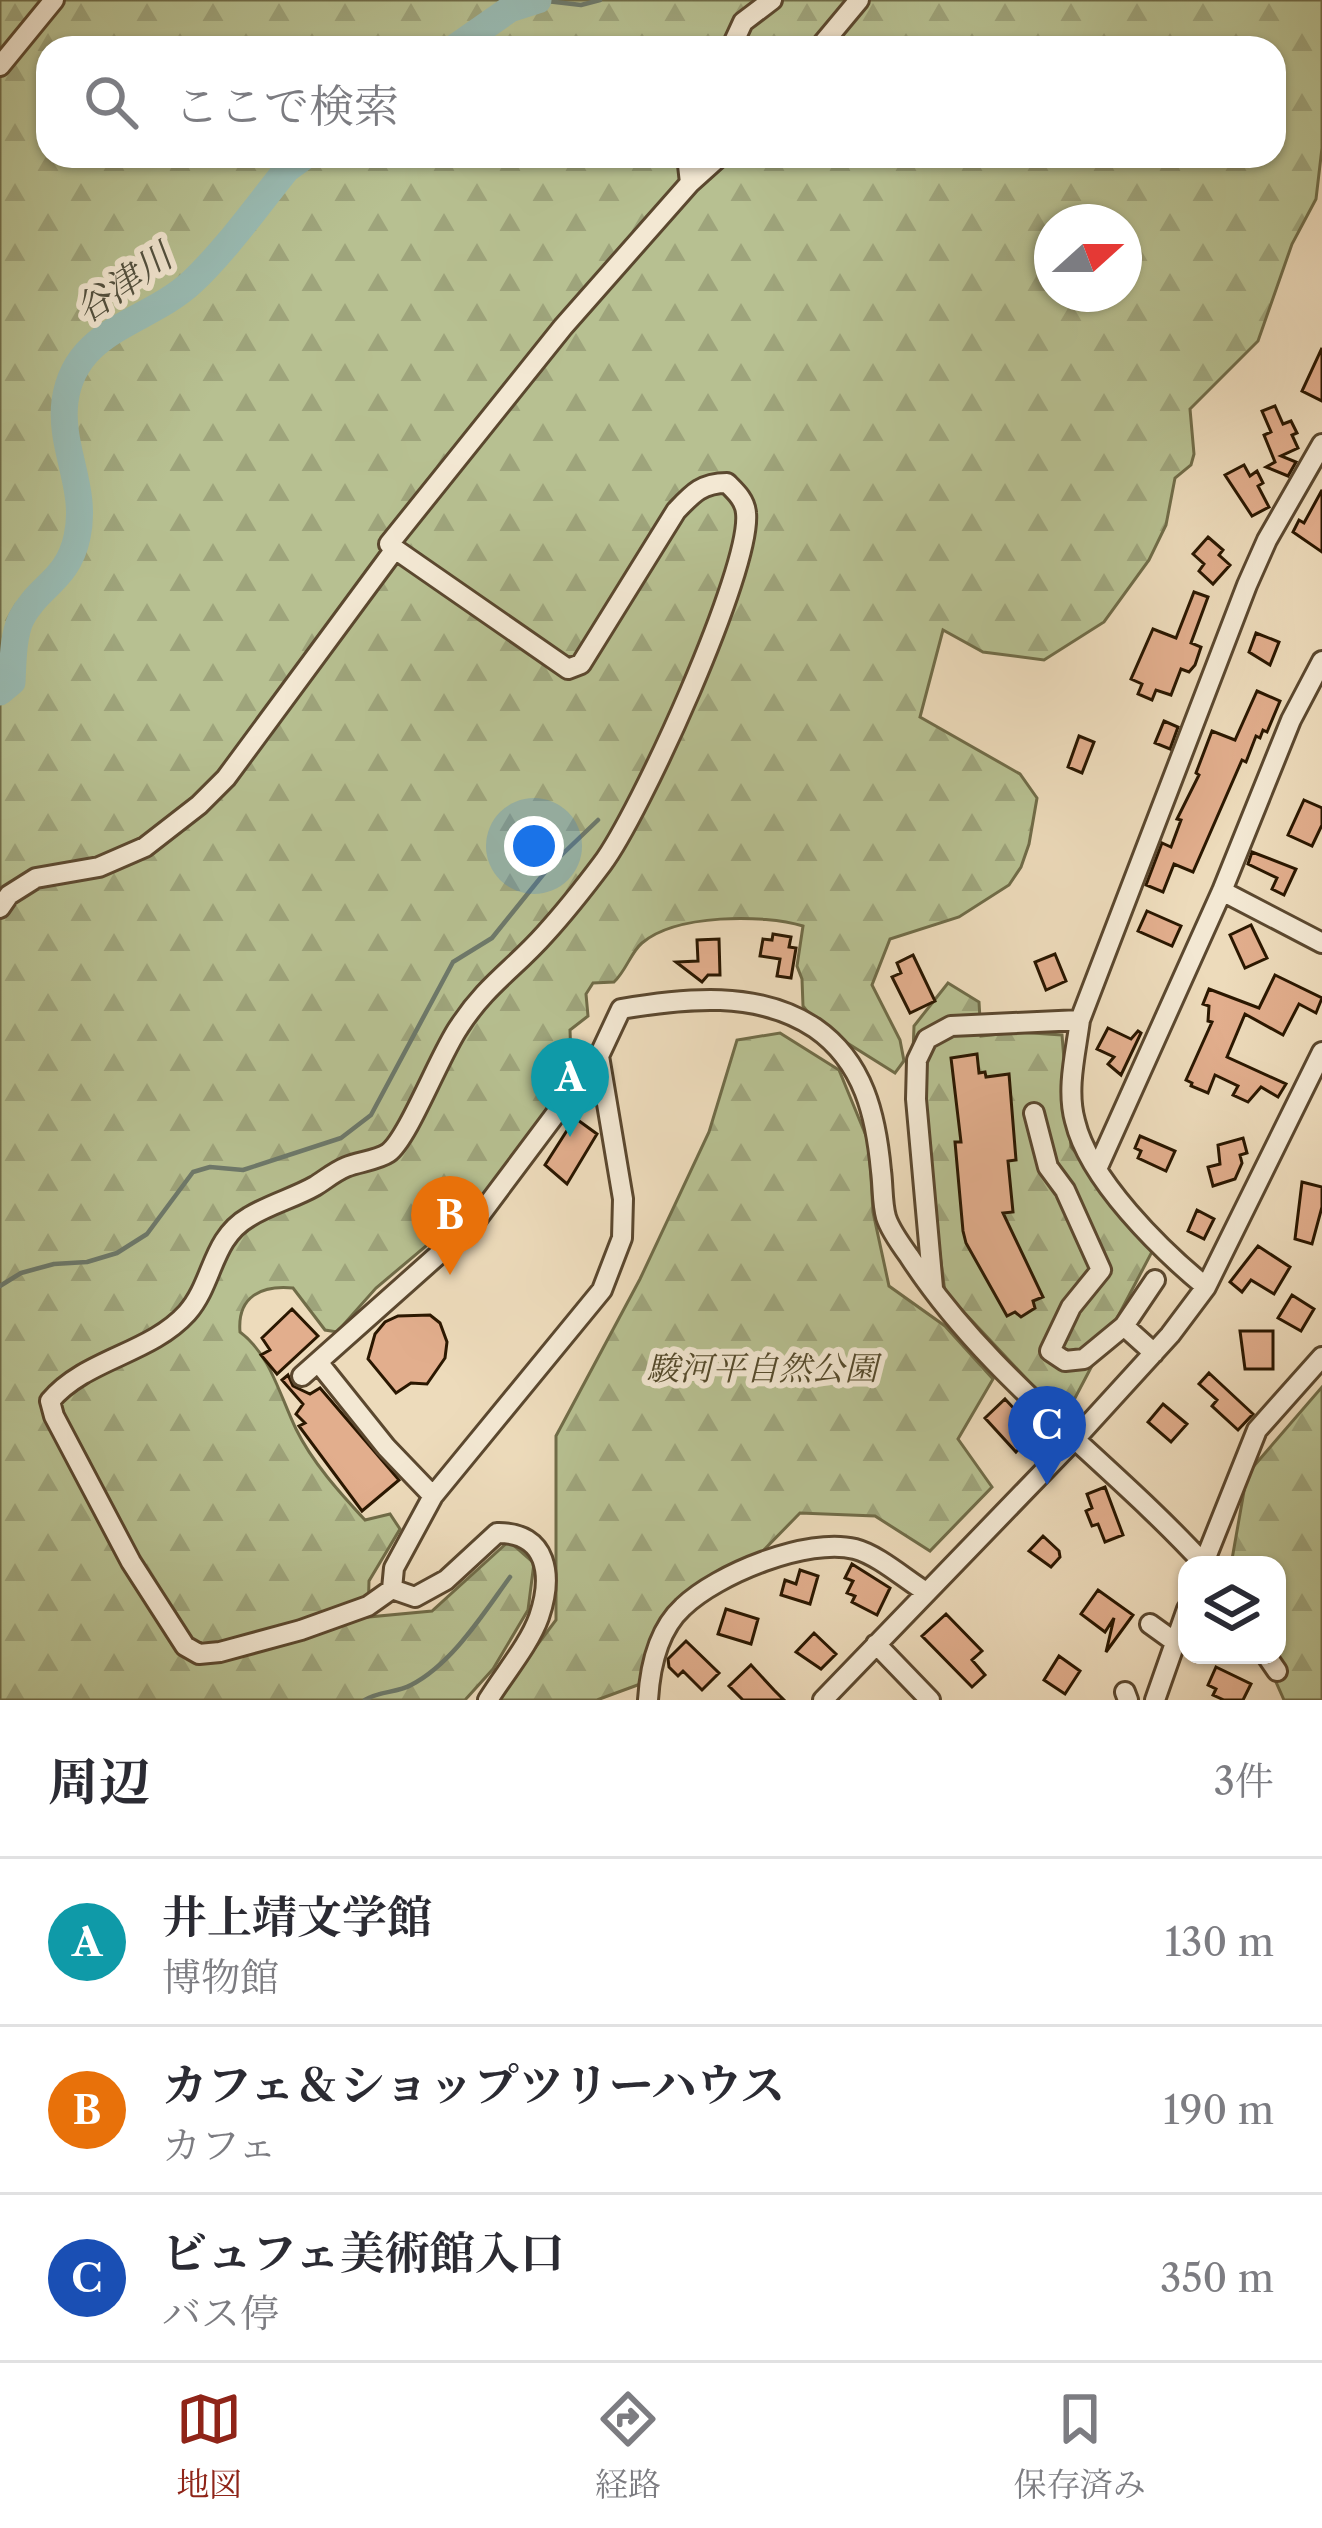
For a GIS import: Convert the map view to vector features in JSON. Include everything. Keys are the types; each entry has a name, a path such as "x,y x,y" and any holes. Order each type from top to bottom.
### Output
{"street":[{"path":"0,65 54,0"},
{"path":"737,36 743,22 772,0"},
{"path":"829,36 859,0"},
{"path":"688,168 690,183"},
{"path":"599,1056 623,1198 622,1238 602,1290 433,1496 394,1568 392,1588 368,1606 301,1630 220,1652 199,1654 184,1646 131,1562 50,1401 74,1379 184,1316 202,1292 223,1236 247,1218 339,1170 387,1155 406,1131 429,1077 485,989 542,938 607,858 697,675 727,597 742,548 747,515 742,499 727,483 710,483 694,491 676,511 581,664 568,669 389,544 534,363 707,168"},
{"path":"1206,1287 1164,1252 1097,1168 1075,1122 1072,1080 1080,1020 1247,585 1267,539 1322,444"},
{"path":"0,908 8,895 37,878 99,867 145,848 199,805 226,778 395,549"},
{"path":"1097,1168 1222,891 1291,720 1322,661"},
{"path":"1222,891 1322,943"},
{"path":"302,1376 474,1222 599,1056 621,1010 686,998 757,1005 817,1029 847,1056 862,1082 877,1128 886,1216 933,1290 985,1352 1196,1556"},
{"path":"933,1290 916,1099 917,1060 927,1039 951,1026 1080,1020"},
{"path":"823,1700 1076,1438 1206,1287 1322,1052"},
{"path":"1034,1113 1048,1167 1065,1190 1101,1270 1071,1307 1050,1351 1065,1361 1084,1360 1124,1326 1155,1280"},
{"path":"1124,1326 1154,1352"},
{"path":"1207,1556 1257,1430 1322,1357"},
{"path":"318,1362 386,1447 433,1496"},
{"path":"392,1588 400,1595 416,1597 446,1580 497,1533 521,1533 533,1543 547,1567 539,1618 488,1700"},
{"path":"648,1700 659,1643 681,1608 715,1584 785,1553 856,1549 926,1592"},
{"path":"1150,1624 1175,1642"},
{"path":"1158,1699 1178,1634"},
{"path":"876,1644 930,1700"}],"green space":[{"path":"0,0 1322,0 1322,148 1316,199 1292,244 1258,341 1190,409 1194,454 1191,465 1175,478 1166,525 1149,560 1104,622 1044,660 983,652 943,630 920,717 1020,774 1037,798 1029,844 1009,885 959,917 890,939 872,985 900,1040 904,1061 895,1073 817,1024 803,1006 797,966 803,926 743,918 676,926 642,943 614,982 593,983 586,994 588,1016 570,1030 571,1059 546,1110 508,1166 482,1199 376,1288 337,1332 325,1330 293,1288 262,1291 247,1301 240,1332 267,1364 318,1465 365,1520 390,1514 400,1529 369,1581 368,1617 432,1611 509,1541 534,1563 528,1610 493,1669 465,1700 0,1700"},
{"path":"948,983 979,1002 981,1036 1062,1035 1071,1147 1154,1248 1066,1415 945,1292 913,1053 914,1026"},
{"name":"駿河平自然公園","path":"780,1033 839,1070 869,1143 873,1212 889,1286 945,1326 993,1379 958,1439 992,1487 930,1551 875,1516 800,1513 754,1560 710,1583 655,1642 643,1683 597,1700 496,1700 556,1620 556,1436 640,1279 709,1132 737,1040"},
{"path":"1322,1387 1322,1700 1284,1700 1268,1664 1286,1664 1286,1556 1233,1556 1247,1474"}],"building":[{"path":"1322,348 1322,401 1302,391"},
{"path":"1275,406 1283,424 1291,421 1297,433 1292,435 1298,448 1281,456 1296,462 1288,476 1266,467 1275,462 1264,435 1271,432 1262,411"},
{"path":"1244,465 1250,476 1257,471 1263,483 1258,486 1269,507 1252,516 1225,475"},
{"path":"1322,490 1322,552 1293,532 1299,520 1304,523"},
{"path":"1208,537 1223,550 1219,555 1230,565 1213,584 1199,571 1204,564 1193,554"},
{"path":"1194,592 1208,597 1191,643 1201,647 1195,665 1189,672 1181,669 1171,695 1156,690 1152,700 1138,694 1142,684 1131,679 1153,629 1176,638"},
{"path":"1256,633 1279,642 1270,665 1249,652"},
{"path":"1257,691 1280,701 1267,732 1256,736 1246,762 1242,760 1193,872 1174,864 1163,892 1146,885 1162,843 1171,847 1181,820 1177,819 1199,775 1212,731 1235,740"},
{"path":"1164,721 1178,727 1170,749 1155,743"},
{"path":"1079,736 1094,742 1082,773 1068,767"},
{"path":"1304,800 1322,808 1322,825 1312,846 1288,835"},
{"path":"1252,852 1296,869 1284,895 1272,889 1277,878 1248,864"},
{"path":"1147,911 1181,926 1172,946 1138,931"},
{"path":"1251,925 1267,958 1245,968 1230,935"},
{"path":"773,934 791,937 789,947 796,948 791,978 777,976 780,959 760,956 763,939 772,940"},
{"path":"719,939 720,975 708,975 702,982 676,962 698,961 697,940"},
{"path":"1055,954 1066,981 1046,990 1035,962"},
{"path":"913,955 935,1001 910,1013 892,977 901,973 897,963"},
{"path":"1275,975 1322,998 1316,1013 1299,1004 1283,1035 1245,1014 1227,1057 1286,1084 1278,1097 1261,1087 1248,1102 1233,1095 1238,1086 1215,1075 1208,1093 1191,1086 1186,1080 1212,1022 1208,1021 1209,1006 1203,1004 1209,989 1259,1008"},
{"path":"1108,1028 1131,1039 1141,1033 1121,1075 1108,1064 1114,1057 1097,1049"},
{"path":"977,1054 979,1073 985,1072 986,1077 1009,1074 1016,1160 1008,1161 1013,1212 1003,1213 1043,1297 1033,1301 1035,1308 1021,1317 1015,1312 1007,1316 963,1231 955,1142 961,1142 951,1058"},
{"path":"575,1118 597,1134 567,1184 545,1165"},
{"path":"1140,1136 1175,1151 1166,1171 1138,1158 1141,1151 1135,1148"},
{"path":"1243,1138 1247,1153 1240,1155 1235,1179 1213,1186 1208,1167 1220,1164 1218,1145"},
{"path":"1302,1182 1322,1187 1312,1244 1295,1239"},
{"path":"1197,1210 1214,1219 1204,1239 1188,1231"},
{"path":"1258,1246 1290,1267 1274,1294 1251,1280 1242,1292 1230,1282"},
{"path":"1292,1295 1314,1309 1301,1331 1278,1318"},
{"path":"292,1309 318,1336 277,1374 261,1355 270,1350 262,1338"},
{"path":"430,1315 440,1323 447,1342 445,1358 427,1384 411,1383 396,1393 368,1359 375,1334 398,1316"},
{"path":"1240,1331 1273,1331 1273,1369 1245,1369"},
{"path":"1209,1373 1253,1414 1238,1430 1212,1406 1217,1400 1199,1384"},
{"path":"288,1375 293,1386 310,1394 320,1388 399,1480 362,1511 299,1426 305,1423 296,1414 303,1404 282,1380"},
{"path":"1005,1399 1036,1432 1016,1452 985,1418"},
{"path":"1163,1404 1187,1424 1171,1442 1148,1422"},
{"path":"1105,1487 1123,1535 1105,1542 1086,1511 1092,1508 1087,1494"},
{"path":"1043,1536 1059,1551 1051,1567 1029,1551"},
{"path":"852,1564 890,1588 877,1615 852,1602 855,1596 847,1593 853,1581 845,1578"},
{"path":"800,1570 818,1576 810,1604 781,1595 785,1580 796,1584"},
{"path":"1098,1590 1133,1615 1106,1652 1114,1618 1105,1632 1081,1614"},
{"path":"726,1609 758,1619 751,1644 718,1634"},
{"path":"946,1614 982,1651 972,1660 985,1675 972,1687 922,1636"},
{"path":"814,1633 836,1654 821,1669 796,1652"},
{"path":"686,1641 719,1673 702,1690 683,1671 678,1676 669,1667 668,1659"},
{"path":"1059,1656 1080,1671 1065,1694 1044,1680"},
{"path":"751,1665 784,1700 743,1700 729,1686"},
{"path":"1216,1667 1251,1684 1243,1700 1213,1695 1216,1689 1208,1685"}],"waterway":[{"path":"538,0 581,5 600,0"},
{"name":"谷津川","path":"471,36 510,9 538,0"},
{"name":"谷津川","path":"0,692 12,682 21,619 67,563 77,537 79,502 64,418 71,377 98,342 192,282 288,168"},
{"path":"0,1286 21,1273 117,1253 147,1234 193,1172 210,1167 243,1170 341,1138 371,1115 453,962 492,938 550,866 598,820"},
{"path":"365,1700 406,1688 426,1676 466,1637 510,1577"}],"place":[{"name":"井上靖文学館","path":"570,1137"},
{"name":"カフェ＆ショップツリーハウス","path":"450,1275"},
{"name":"ビュフェ美術館入口","path":"1047,1485"}]}
